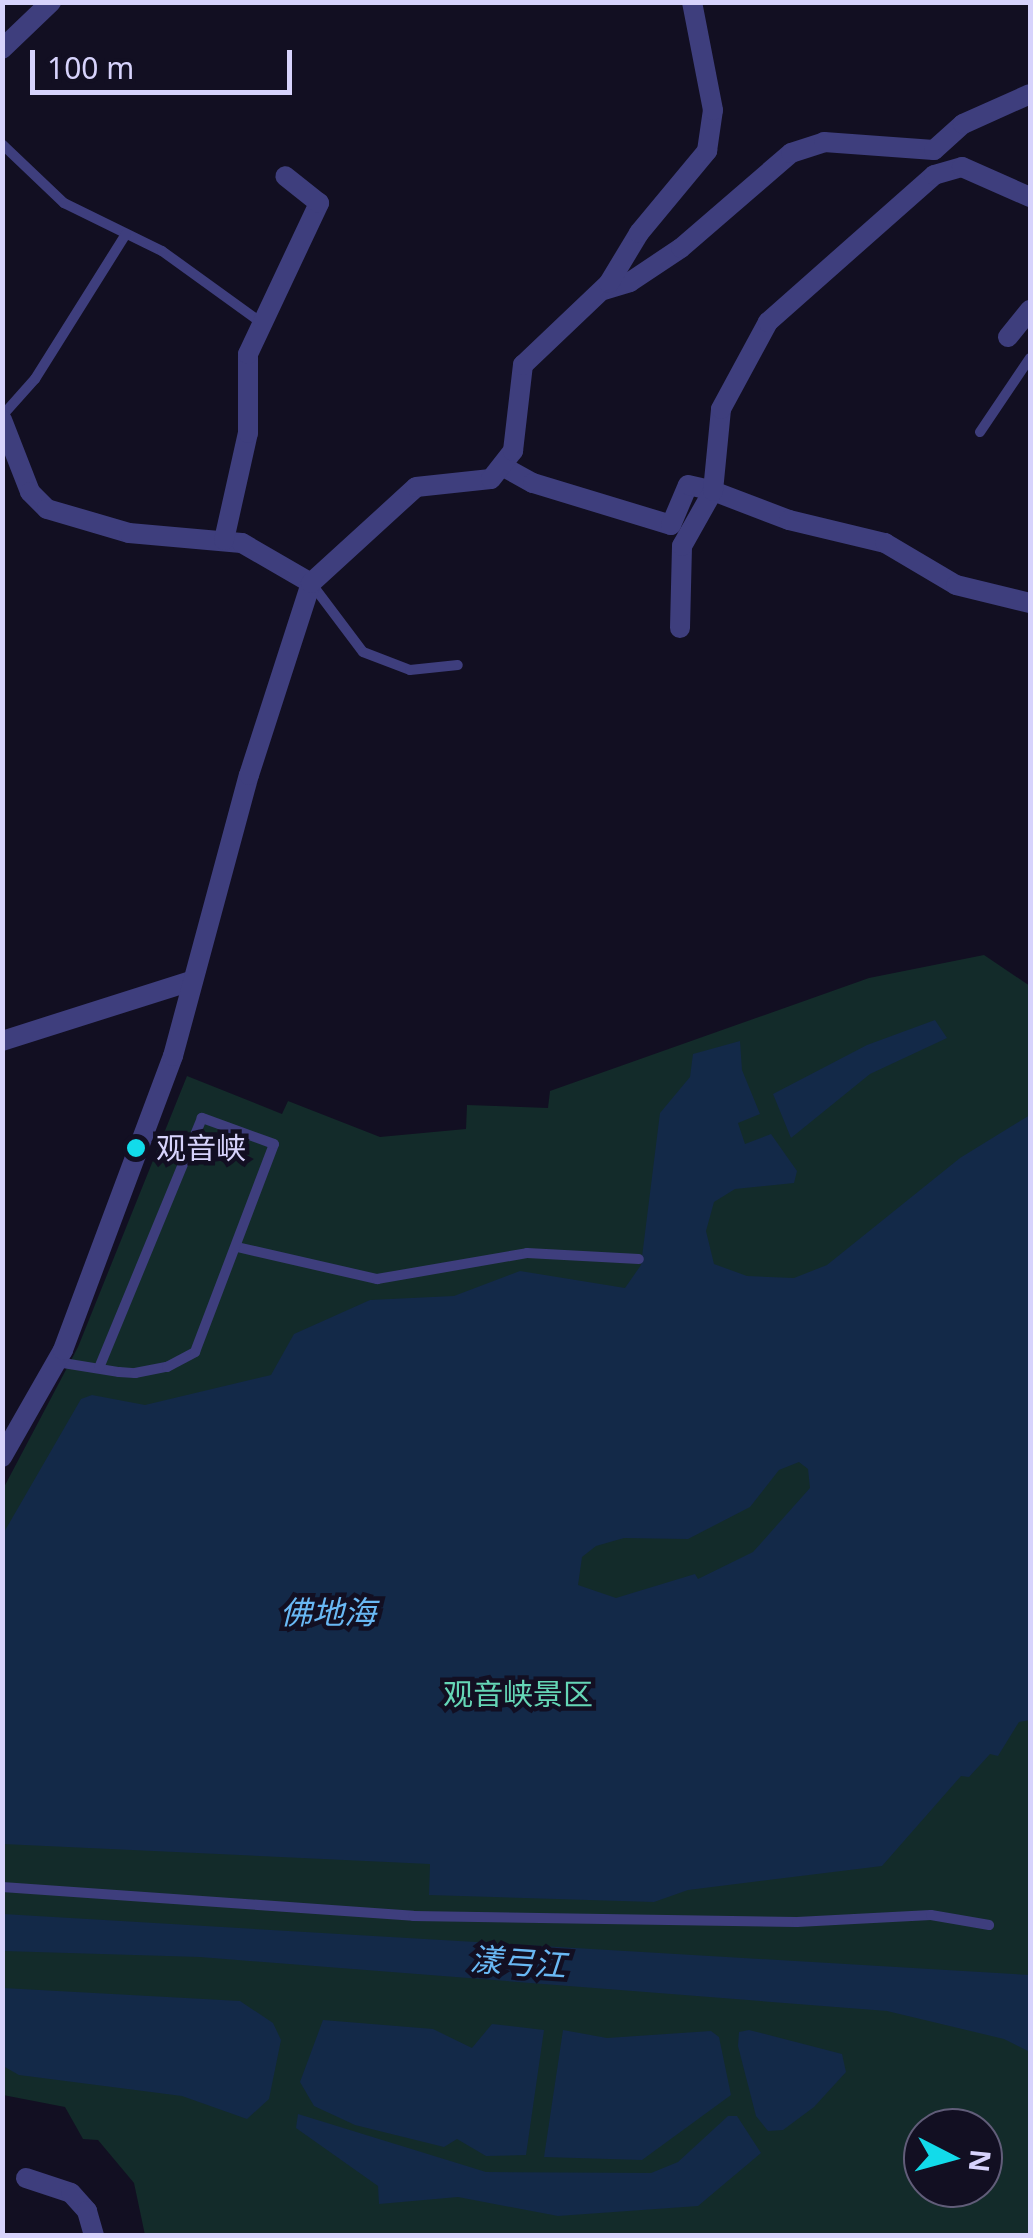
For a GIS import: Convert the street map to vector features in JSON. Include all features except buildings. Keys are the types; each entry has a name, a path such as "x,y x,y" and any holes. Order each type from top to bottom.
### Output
{"street":[{"path":"2,49 51,2"},
{"path":"2,1457 57,1362 173,1056 311,584 416,487 474,484 502,466 517,440 515,394 523,366 600,292 710,142 713,110 692,2"},
{"path":"934,150 963,124 1030,94"},
{"path":"600,292 630,282 681,248 775,162 807,146 934,150 1030,195"},
{"path":"680,628 682,546 713,491 722,409 768,322 934,174 962,168 1030,195"},
{"path":"224,540 248,432 246,365 319,202 285,176"},
{"path":"1008,337 1030,310"},
{"path":"2,418 30,492 47,508 129,533 224,540 258,548 311,584"},
{"path":"502,466 532,483 671,526 688,486 713,491 790,520 884,544 956,585 1030,603"},
{"path":"2,1041 192,981"},
{"path":"26,2178 71,2193 87,2210 94,2236"}],"lane":[{"path":"2,144 64,203 162,251 262,323"},
{"path":"2,418 36,379 126,234"},
{"path":"980,432 1030,359 1008,337"},
{"path":"311,584 362,652 410,670 458,665"},
{"path":"57,1362 98,1368 151,1371 195,1352 274,1144 202,1118 98,1368"},
{"path":"237,1247 377,1279 526,1253 640,1259"},
{"path":"2,1887 413,1916 796,1922 931,1914 989,1925"}],"green space":[{"name":"观音峡景区","path":"984,955 1030,986 1030,2235 145,2235 134,2183 98,2140 83,2139 65,2107 3,2095 3,1489 78,1347 187,1076 282,1114 288,1101 380,1137 466,1129 467,1105 548,1108 550,1091 869,978"}],"water":[{"path":"935,1020 947,1038 870,1074 791,1138 773,1094 867,1045"},
{"name":"佛地海","path":"740,1041 742,1070 760,1114 738,1123 745,1144 771,1134 797,1171 794,1183 735,1189 714,1202 706,1231 714,1264 747,1276 794,1278 827,1265 960,1158 1030,1115 1030,1720 1019,1722 998,1756 990,1754 969,1777 961,1776 882,1866 688,1890 654,1902 429,1895 430,1864 3,1844 3,1534 81,1399 92,1395 145,1405 271,1375 294,1334 370,1300 454,1296 520,1271 625,1288 641,1265 660,1113 690,1077 693,1054","holes":["799,1462 808,1469 810,1488 753,1552 698,1579 695,1574 616,1598 578,1585 582,1557 596,1546 624,1538 688,1539 750,1507 779,1470"]},
{"name":"漾弓江","path":"3,1914 1030,1975 1030,2052 1004,2039 887,2011 200,1957 3,1951"},
{"path":"3,1988 240,2001 273,2023 281,2040 269,2099 247,2119 182,2096 19,2075 3,2066"},
{"path":"323,2020 433,2029 472,2048 492,2024 544,2030 526,2155 486,2156 457,2139 444,2147 355,2125 314,2106 300,2082"},
{"path":"563,2030 607,2038 711,2031 719,2037 731,2095 642,2160 544,2157"},
{"path":"749,2030 842,2054 846,2072 814,2107 783,2130 768,2131 756,2116 738,2046 739,2032"},
{"path":"298,2114 486,2172 651,2173 678,2162 728,2116 737,2116 761,2153 698,2206 558,2216 458,2197 379,2204 378,2186 296,2128"}],"place":[{"name":"观音峡","path":"136,1148"}]}
